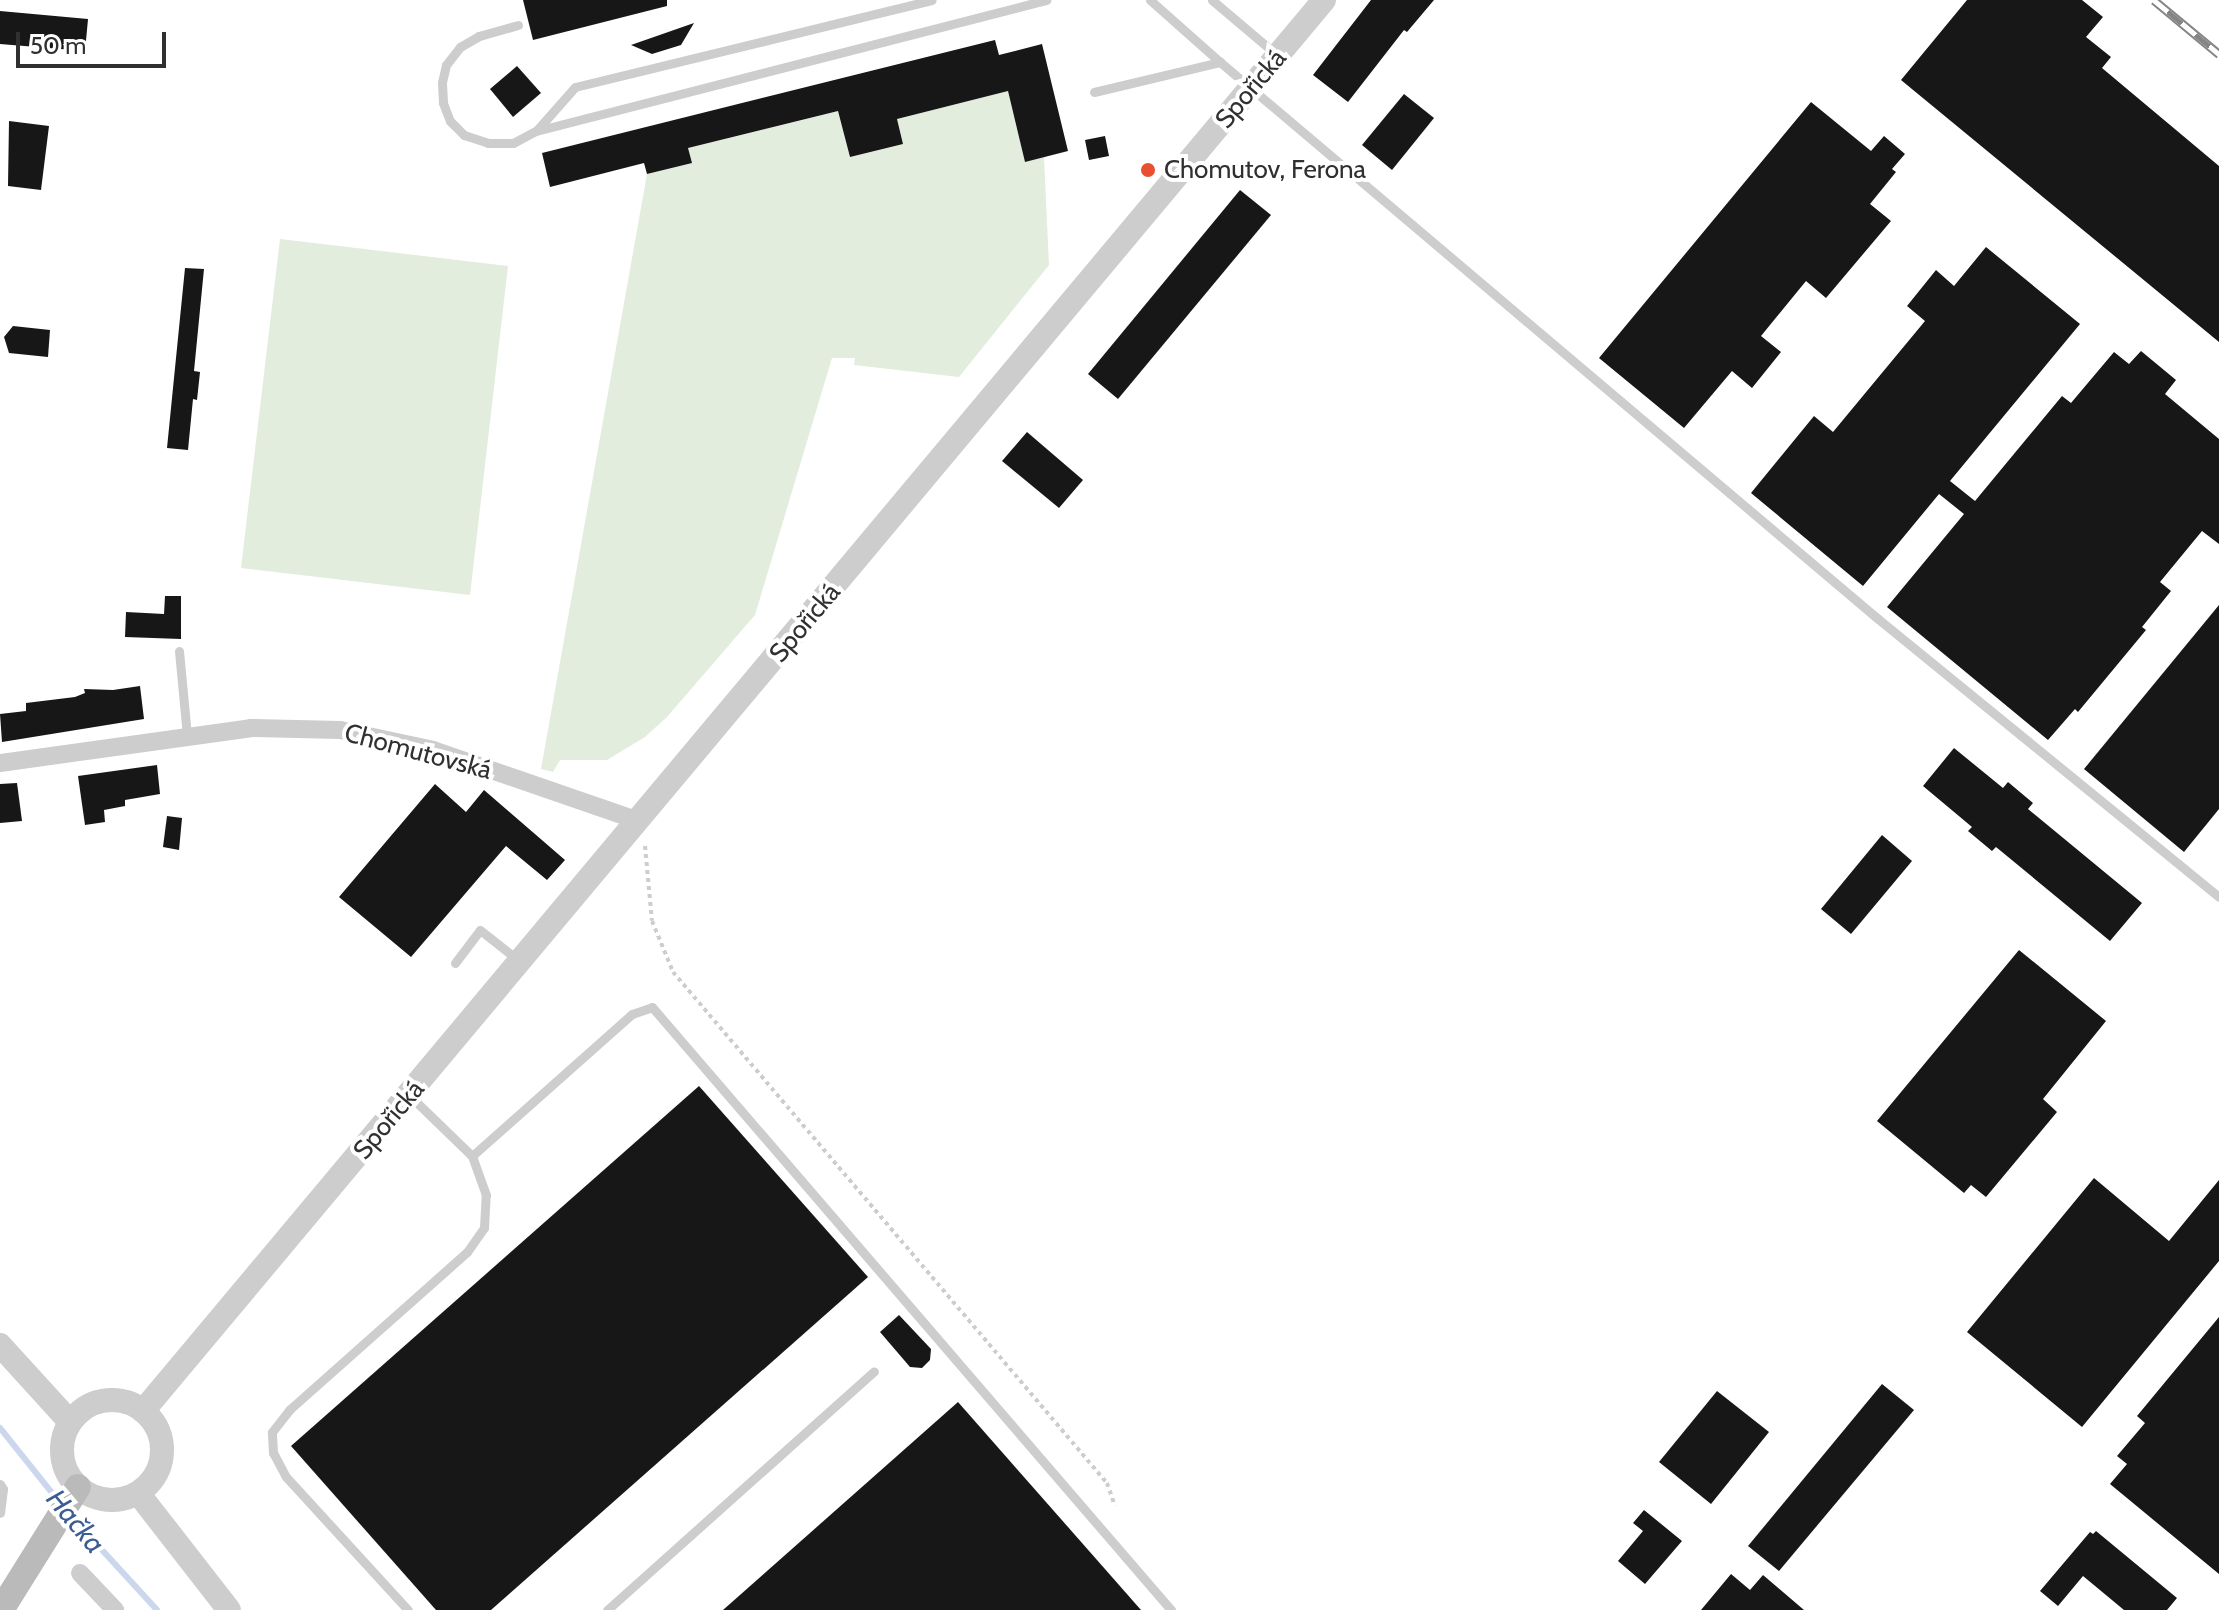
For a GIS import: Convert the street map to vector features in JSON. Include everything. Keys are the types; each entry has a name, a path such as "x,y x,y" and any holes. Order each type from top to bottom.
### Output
{"main road":[{"path":"1,1610 76,1490"}],"street":[{"name":"Spořická","path":"143,1411 1324,0"},
{"name":"Chomutovská","path":"0,763 251,728 340,730 433,750 639,821"},
{"path":"0,1345 70,1422"},
{"path":"104,1400 118,1400 143,1411 152,1421 162,1446 157,1472 138,1493 107,1500 76,1490 63,1463 62,1449 70,1422 80,1411 104,1400"},
{"path":"138,1493 229,1610"},
{"path":"80,1573 115,1610"}],"lane":[{"path":"536,131 575,87 932,0"},
{"path":"518,25 479,36 460,47 446,65 442,83 443,103 450,121 464,135 488,143 513,143 536,131 1046,0"},
{"path":"1150,0 1865,608 2219,897"},
{"path":"1212,0 1278,56"},
{"path":"1094,92 1220,62"},
{"path":"179,651 187,736"},
{"path":"455,963 480,930 520,962"},
{"path":"472,1156 632,1014 652,1007 1171,1610"},
{"path":"408,1610 286,1477 273,1453 272,1432 289,1410 467,1252 484,1228 486,1195 472,1156 409,1095"},
{"path":"607,1610 874,1371"},
{"path":"0,1484 0,1513"}],"path":[{"path":"639,821 649,861 652,921 673,972 1107,1483 1115,1506"}],"green space":[{"path":"1008,91 1025,161 1044,157 1049,265 959,377 854,365 855,358 832,358 755,615 667,717 645,737 607,760 560,760 553,772 541,769 647,174 691,163 688,148 838,111 850,157 903,144 897,119"},
{"path":"280,239 508,266 470,595 241,568"}],"building":[{"path":"523,0 667,0 667,6 533,40"},
{"path":"1371,0 1434,0 1407,32 1404,30 1348,102 1313,75"},
{"path":"1967,0 2082,0 2103,17 2086,37 2111,57 2102,68 2219,166 2219,342 1901,80"},
{"path":"0,11 88,19 85,51 0,44"},
{"path":"694,23 681,45 652,54 631,45"},
{"path":"995,40 999,55 1042,44 1068,151 1025,162 1008,91 897,119 903,144 850,157 838,111 688,148 692,163 647,174 644,163 550,187 542,153"},
{"path":"517,66 541,93 513,117 490,89"},
{"path":"1404,94 1434,118 1392,170 1362,145"},
{"path":"1811,102 1871,151 1884,136 1905,154 1892,169 1896,172 1870,204 1891,221 1826,298 1806,281 1761,336 1781,352 1752,388 1732,371 1684,428 1599,358"},
{"path":"9,121 49,126 41,190 8,186"},
{"path":"1105,136 1109,156 1089,160 1085,140"},
{"path":"1240,190 1271,215 1118,399 1088,374"},
{"path":"1986,247 2080,324 1950,481 1975,501 2062,396 2071,403 2114,352 2129,364 2141,351 2176,380 2165,394 2219,439 2219,544 2202,531 2160,582 2171,591 2142,627 2146,630 2078,712 2075,709 2048,740 1887,607 1964,514 1939,494 1863,586 1751,493 1814,416 1833,432 1925,321 1907,306 1936,270 1954,286"},
{"path":"185,268 204,269 194,371 200,372 197,400 193,399 188,450 167,448"},
{"path":"13,326 50,330 48,357 9,353 4,337"},
{"path":"1027,432 1083,480 1059,508 1002,461"},
{"path":"165,596 181,596 181,639 125,637 126,612 164,614"},
{"path":"2219,605 2219,809 2184,852 2084,769"},
{"path":"140,686 144,719 2,742 0,714 26,711 26,703 75,697 85,693 84,689 113,690"},
{"path":"1954,748 2003,788 2008,782 2033,803 2028,809 2142,903 2110,941 1996,847 1992,851 1968,831 1972,827 1923,786"},
{"path":"157,765 160,794 125,800 125,806 104,810 105,822 85,825 78,776"},
{"path":"17,783 22,821 0,823 0,784"},
{"path":"435,784 466,812 484,790 565,860 547,880 506,846 411,957 339,897"},
{"path":"167,816 182,818 179,850 163,847"},
{"path":"1882,835 1912,861 1851,934 1821,909"},
{"path":"2019,950 2106,1021 2043,1099 2057,1112 1986,1197 1971,1185 1964,1193 1877,1121"},
{"path":"699,1086 868,1277 491,1610 436,1610 291,1446"},
{"path":"2094,1178 2169,1241 2219,1180 2219,1261 2082,1427 1967,1332"},
{"path":"899,1315 931,1349 930,1360 922,1368 910,1367 880,1332"},
{"path":"2219,1317 2219,1574 2110,1484 2127,1464 2117,1456 2145,1423 2137,1416"},
{"path":"1882,1384 1914,1410 1779,1571 1748,1546"},
{"path":"1717,1391 1769,1432 1711,1504 1659,1462"},
{"path":"958,1402 1141,1610 723,1610"},
{"path":"1644,1510 1682,1541 1645,1584 1618,1561 1643,1531 1633,1523"},
{"path":"2096,1531 2177,1598 2167,1610 2124,1610 2083,1576 2058,1606 2040,1591 2090,1532 2093,1534"},
{"path":"1731,1574 1750,1590 1763,1575 1804,1610 1701,1610"}],"waterway":[{"name":"Hačka","path":"0,1428 60,1503"},
{"name":"Hačka","path":"70,1515 157,1610"}],"railway":[{"path":"2154,0 2219,54"}],"place":[{"name":"Chomutov, Ferona","path":"1148,170"}]}
